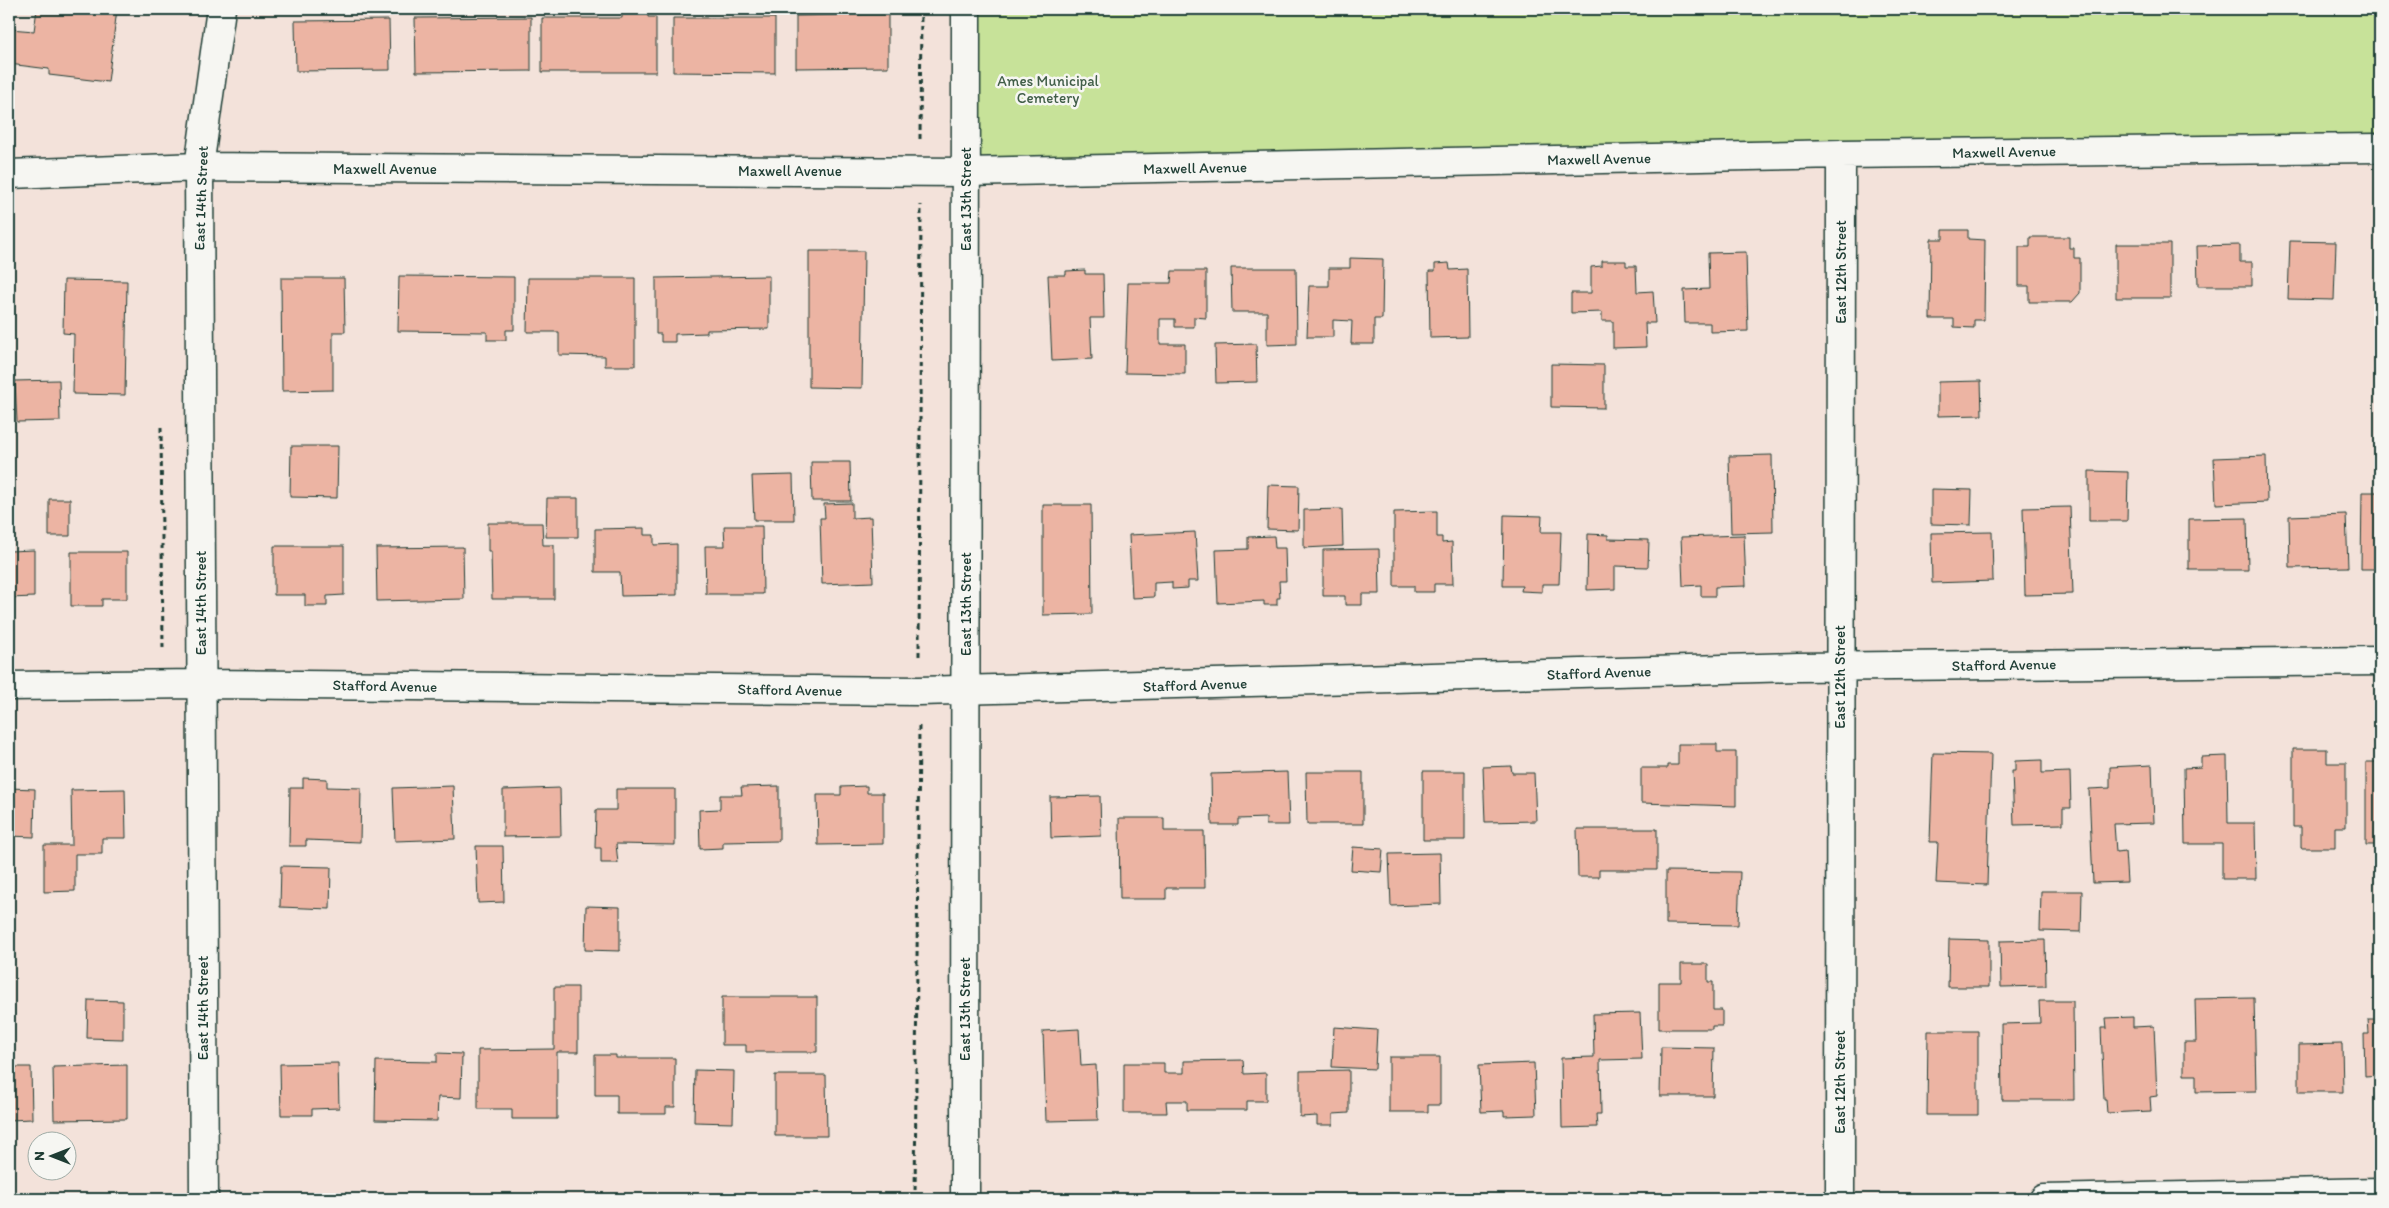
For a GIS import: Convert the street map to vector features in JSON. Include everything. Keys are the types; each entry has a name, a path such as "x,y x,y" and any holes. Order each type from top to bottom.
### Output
{"street":[{"name":"East 14th Street","path":"204,1199 199,167 221,9"},
{"name":"East 13th Street","path":"965,1199 966,9"},
{"name":"Maxwell Avenue","path":"9,174 199,167 966,172 1841,154 2380,148"},
{"name":"East 12th Street","path":"1840,1199 1841,154"},
{"name":"Stafford Avenue","path":"9,686 201,684 966,691 1840,667 2380,661"},
{"path":"2044,1199 2380,1192"}],"path":[{"path":"920,9 920,128"},
{"path":"918,662 922,214"},
{"path":"161,427 163,652"},
{"path":"915,1199 919,718"}],"green space":[{"name":"Ames Municipal Cemetery","path":"966,9 2380,9 2380,148 966,172"}],"building":[{"path":"37,9 117,9 108,82 49,75 49,69 9,64 10,29 34,31"},
{"path":"622,9 648,9 648,17 656,17 656,72 542,72 542,18 622,18"},
{"path":"888,14 888,67 796,68 796,16"},
{"path":"531,17 531,71 416,72 415,18"},
{"path":"673,18 775,18 775,73 673,72"},
{"path":"389,20 390,70 296,71 295,21"},
{"path":"1943,230 1968,230 1968,239 1985,240 1984,320 1974,320 1974,328 1954,327 1954,319 1930,319 1931,239 1943,239"},
{"path":"2030,237 2069,237 2069,248 2074,248 2074,258 2080,258 2080,293 2072,302 2029,302 2029,286 2019,286 2019,247 2030,247"},
{"path":"2290,241 2336,242 2334,300 2288,299"},
{"path":"2116,244 2170,244 2170,298 2116,298"},
{"path":"2240,245 2240,262 2252,262 2252,286 2198,286 2197,246"},
{"path":"809,251 864,251 862,388 809,387"},
{"path":"1746,252 1748,331 1710,332 1710,323 1685,323 1684,290 1709,289 1708,253"},
{"path":"1350,258 1383,259 1382,319 1374,319 1374,344 1351,344 1352,321 1333,320 1333,337 1307,337 1309,286 1329,286 1329,268 1350,268"},
{"path":"1602,261 1626,261 1626,266 1636,266 1637,292 1653,291 1655,323 1645,323 1646,347 1613,348 1613,321 1602,321 1602,312 1571,313 1571,293 1591,293 1591,267 1602,266"},
{"path":"1449,263 1450,270 1467,269 1468,337 1430,338 1429,271 1435,271 1435,264"},
{"path":"1231,268 1296,268 1297,344 1267,345 1267,312 1232,312"},
{"path":"1085,270 1085,274 1103,274 1104,318 1090,318 1092,359 1052,361 1048,275 1066,275 1066,271"},
{"path":"1172,271 1206,271 1206,318 1194,317 1194,327 1175,327 1175,319 1160,319 1160,344 1185,344 1185,374 1125,373 1128,283 1171,283"},
{"path":"399,276 514,277 514,330 506,330 506,340 487,340 487,332 398,331"},
{"path":"769,276 769,329 707,330 707,333 675,334 675,342 661,342 661,334 656,334 656,278"},
{"path":"281,278 344,278 345,332 333,332 333,390 282,391"},
{"path":"528,278 635,278 635,366 605,366 605,356 559,355 559,332 527,332"},
{"path":"64,280 127,281 125,395 73,394 74,334 63,333"},
{"path":"1256,344 1257,382 1216,383 1215,345"},
{"path":"1551,364 1604,365 1604,408 1551,407"},
{"path":"59,380 60,421 17,422 15,381"},
{"path":"1981,381 1982,415 1938,416 1938,382"},
{"path":"291,446 338,446 337,498 290,497"},
{"path":"1772,455 1773,532 1731,533 1729,456"},
{"path":"2266,456 2267,502 2216,504 2214,458"},
{"path":"811,462 850,462 851,501 812,501"},
{"path":"2089,471 2128,472 2127,521 2089,521"},
{"path":"793,475 794,520 754,520 752,476"},
{"path":"1268,485 1299,486 1298,530 1267,529"},
{"path":"1931,489 1972,490 1971,525 1931,524"},
{"path":"2362,492 2380,492 2380,569 2361,569"},
{"path":"547,498 578,498 578,537 546,537"},
{"path":"49,499 70,499 70,536 49,536"},
{"path":"852,503 852,518 871,517 873,582 822,584 820,518 825,518 824,504"},
{"path":"1043,505 1091,505 1092,614 1043,615"},
{"path":"2070,507 2073,594 2025,595 2023,508"},
{"path":"1342,509 1343,546 1304,548 1304,510"},
{"path":"1437,511 1437,537 1442,537 1442,543 1452,542 1453,584 1434,584 1434,592 1414,592 1414,586 1394,586 1394,512"},
{"path":"2346,514 2348,567 2290,568 2289,516"},
{"path":"1504,515 1542,516 1541,532 1561,532 1559,584 1542,584 1542,592 1521,591 1522,586 1503,586"},
{"path":"2247,518 2248,570 2189,570 2189,519"},
{"path":"488,523 542,523 543,545 554,545 554,599 492,599 491,551 488,551"},
{"path":"724,526 762,526 763,594 706,594 705,546 725,546"},
{"path":"644,528 644,535 654,535 654,545 677,544 677,595 621,596 620,572 595,572 595,529"},
{"path":"1195,532 1198,581 1188,581 1188,588 1172,589 1172,582 1154,583 1154,597 1132,598 1129,535"},
{"path":"1992,532 1993,581 1932,583 1931,533"},
{"path":"1588,534 1608,535 1608,539 1649,540 1648,567 1615,566 1615,589 1587,590"},
{"path":"1744,535 1746,586 1715,587 1715,596 1701,596 1701,585 1683,586 1681,537"},
{"path":"1274,536 1275,548 1285,548 1286,581 1279,581 1280,598 1277,598 1277,605 1264,605 1264,601 1218,603 1216,550 1248,549 1248,537"},
{"path":"274,546 344,546 344,595 327,596 327,606 305,606 305,595 274,595"},
{"path":"463,547 464,599 377,601 376,548"},
{"path":"1379,549 1380,594 1362,594 1362,605 1345,605 1345,596 1323,596 1323,550"},
{"path":"34,550 34,597 9,598 9,551"},
{"path":"71,552 127,552 127,599 102,599 102,606 71,606"},
{"path":"1678,744 1717,744 1717,752 1736,752 1736,806 1641,803 1641,768 1668,768 1668,765 1678,765"},
{"path":"2293,749 2327,749 2327,763 2346,763 2346,827 2335,827 2335,848 2301,848 2301,827 2293,827"},
{"path":"1933,753 1991,754 1987,885 1936,883 1938,842 1930,842"},
{"path":"2227,756 2228,823 2255,823 2256,879 2222,879 2222,844 2185,844 2184,768 2201,767 2201,757"},
{"path":"2042,760 2042,773 2070,772 2071,808 2063,808 2063,824 2014,825 2012,771 2015,771 2015,761"},
{"path":"2366,762 2380,762 2380,845 2366,845"},
{"path":"2152,765 2154,823 2114,824 2116,852 2125,851 2127,882 2093,883 2089,789 2110,788 2110,767"},
{"path":"1511,766 1512,773 1534,773 1536,821 1485,822 1483,767"},
{"path":"1423,771 1465,771 1465,840 1423,840"},
{"path":"1287,772 1289,825 1266,825 1266,818 1238,819 1238,825 1212,825 1211,774"},
{"path":"1306,772 1363,772 1363,824 1307,824"},
{"path":"303,778 327,779 327,787 361,788 360,842 306,840 306,846 289,846 290,788 303,788"},
{"path":"453,786 455,839 395,841 393,788"},
{"path":"779,786 779,841 723,842 723,848 700,849 699,810 720,809 720,795 742,795 741,787"},
{"path":"867,786 867,793 883,793 883,844 818,845 817,795 841,795 841,787"},
{"path":"9,788 35,789 34,837 9,836"},
{"path":"560,788 561,836 503,837 503,790"},
{"path":"125,789 126,838 102,838 102,854 75,854 75,891 44,892 44,845 72,845 71,790"},
{"path":"616,789 675,789 675,845 616,844 618,863 601,863 601,848 595,848 596,810 616,810"},
{"path":"1100,796 1101,836 1051,838 1050,797"},
{"path":"1119,818 1164,818 1164,831 1204,831 1205,888 1166,888 1166,899 1120,899"},
{"path":"1577,829 1657,829 1657,870 1599,870 1599,877 1578,877"},
{"path":"476,846 503,846 504,902 478,903"},
{"path":"1353,847 1383,849 1381,872 1351,870"},
{"path":"1440,853 1441,904 1391,906 1389,854"},
{"path":"281,866 331,867 330,909 280,907"},
{"path":"1666,871 1740,872 1738,925 1666,924"},
{"path":"2041,891 2082,891 2081,932 2040,931"},
{"path":"586,906 620,907 620,951 585,950"},
{"path":"1949,939 1989,940 1989,987 1948,987"},
{"path":"2045,940 2046,986 2001,987 2000,941"},
{"path":"1681,964 1708,964 1708,982 1713,982 1713,1010 1722,1010 1722,1026 1712,1026 1712,1029 1659,1029 1659,982 1681,982"},
{"path":"554,987 578,987 578,1052 557,1052 557,1119 512,1119 512,1109 478,1109 478,1050 554,1049"},
{"path":"722,997 817,997 817,1052 746,1052 746,1045 722,1045"},
{"path":"2254,998 2256,1091 2196,1092 2196,1075 2184,1075 2184,1042 2196,1042 2195,999"},
{"path":"88,1000 123,1001 123,1039 87,1038"},
{"path":"2039,1001 2073,1001 2074,1100 2002,1100 2001,1024 2040,1023"},
{"path":"1640,1013 1642,1059 1600,1060 1601,1114 1596,1114 1597,1127 1562,1128 1561,1058 1594,1057 1593,1014"},
{"path":"2133,1017 2133,1027 2154,1026 2157,1096 2150,1097 2151,1111 2107,1113 2106,1100 2104,1100 2101,1028 2107,1028 2106,1018"},
{"path":"2368,1020 2380,1020 2380,1075 2365,1076 2364,1034 2369,1034"},
{"path":"1334,1027 1377,1030 1375,1069 1332,1067"},
{"path":"1079,1029 1081,1066 1096,1065 1098,1120 1046,1121 1043,1031"},
{"path":"1928,1031 1978,1031 1978,1115 1927,1115"},
{"path":"2342,1044 2343,1092 2299,1092 2299,1045"},
{"path":"1661,1047 1714,1048 1713,1096 1660,1096"},
{"path":"437,1053 462,1054 461,1098 438,1097 437,1121 375,1120 376,1061 437,1062"},
{"path":"595,1055 616,1055 616,1058 675,1058 675,1107 666,1107 666,1114 617,1114 617,1095 595,1095"},
{"path":"1389,1057 1440,1057 1440,1105 1428,1105 1428,1112 1389,1112"},
{"path":"1243,1060 1244,1074 1266,1073 1266,1101 1247,1101 1247,1110 1187,1110 1187,1101 1166,1101 1167,1113 1124,1113 1124,1063 1164,1063 1164,1073 1184,1073 1184,1061"},
{"path":"338,1063 339,1108 312,1109 312,1115 281,1115 280,1064"},
{"path":"1534,1063 1536,1115 1504,1116 1504,1111 1481,1112 1479,1065"},
{"path":"127,1065 127,1119 54,1120 53,1067"},
{"path":"9,1067 31,1067 32,1119 9,1120"},
{"path":"695,1070 734,1071 733,1123 694,1122"},
{"path":"1349,1070 1349,1113 1333,1114 1333,1125 1317,1125 1317,1116 1300,1117 1300,1071"},
{"path":"775,1075 826,1075 827,1136 775,1136"}]}
